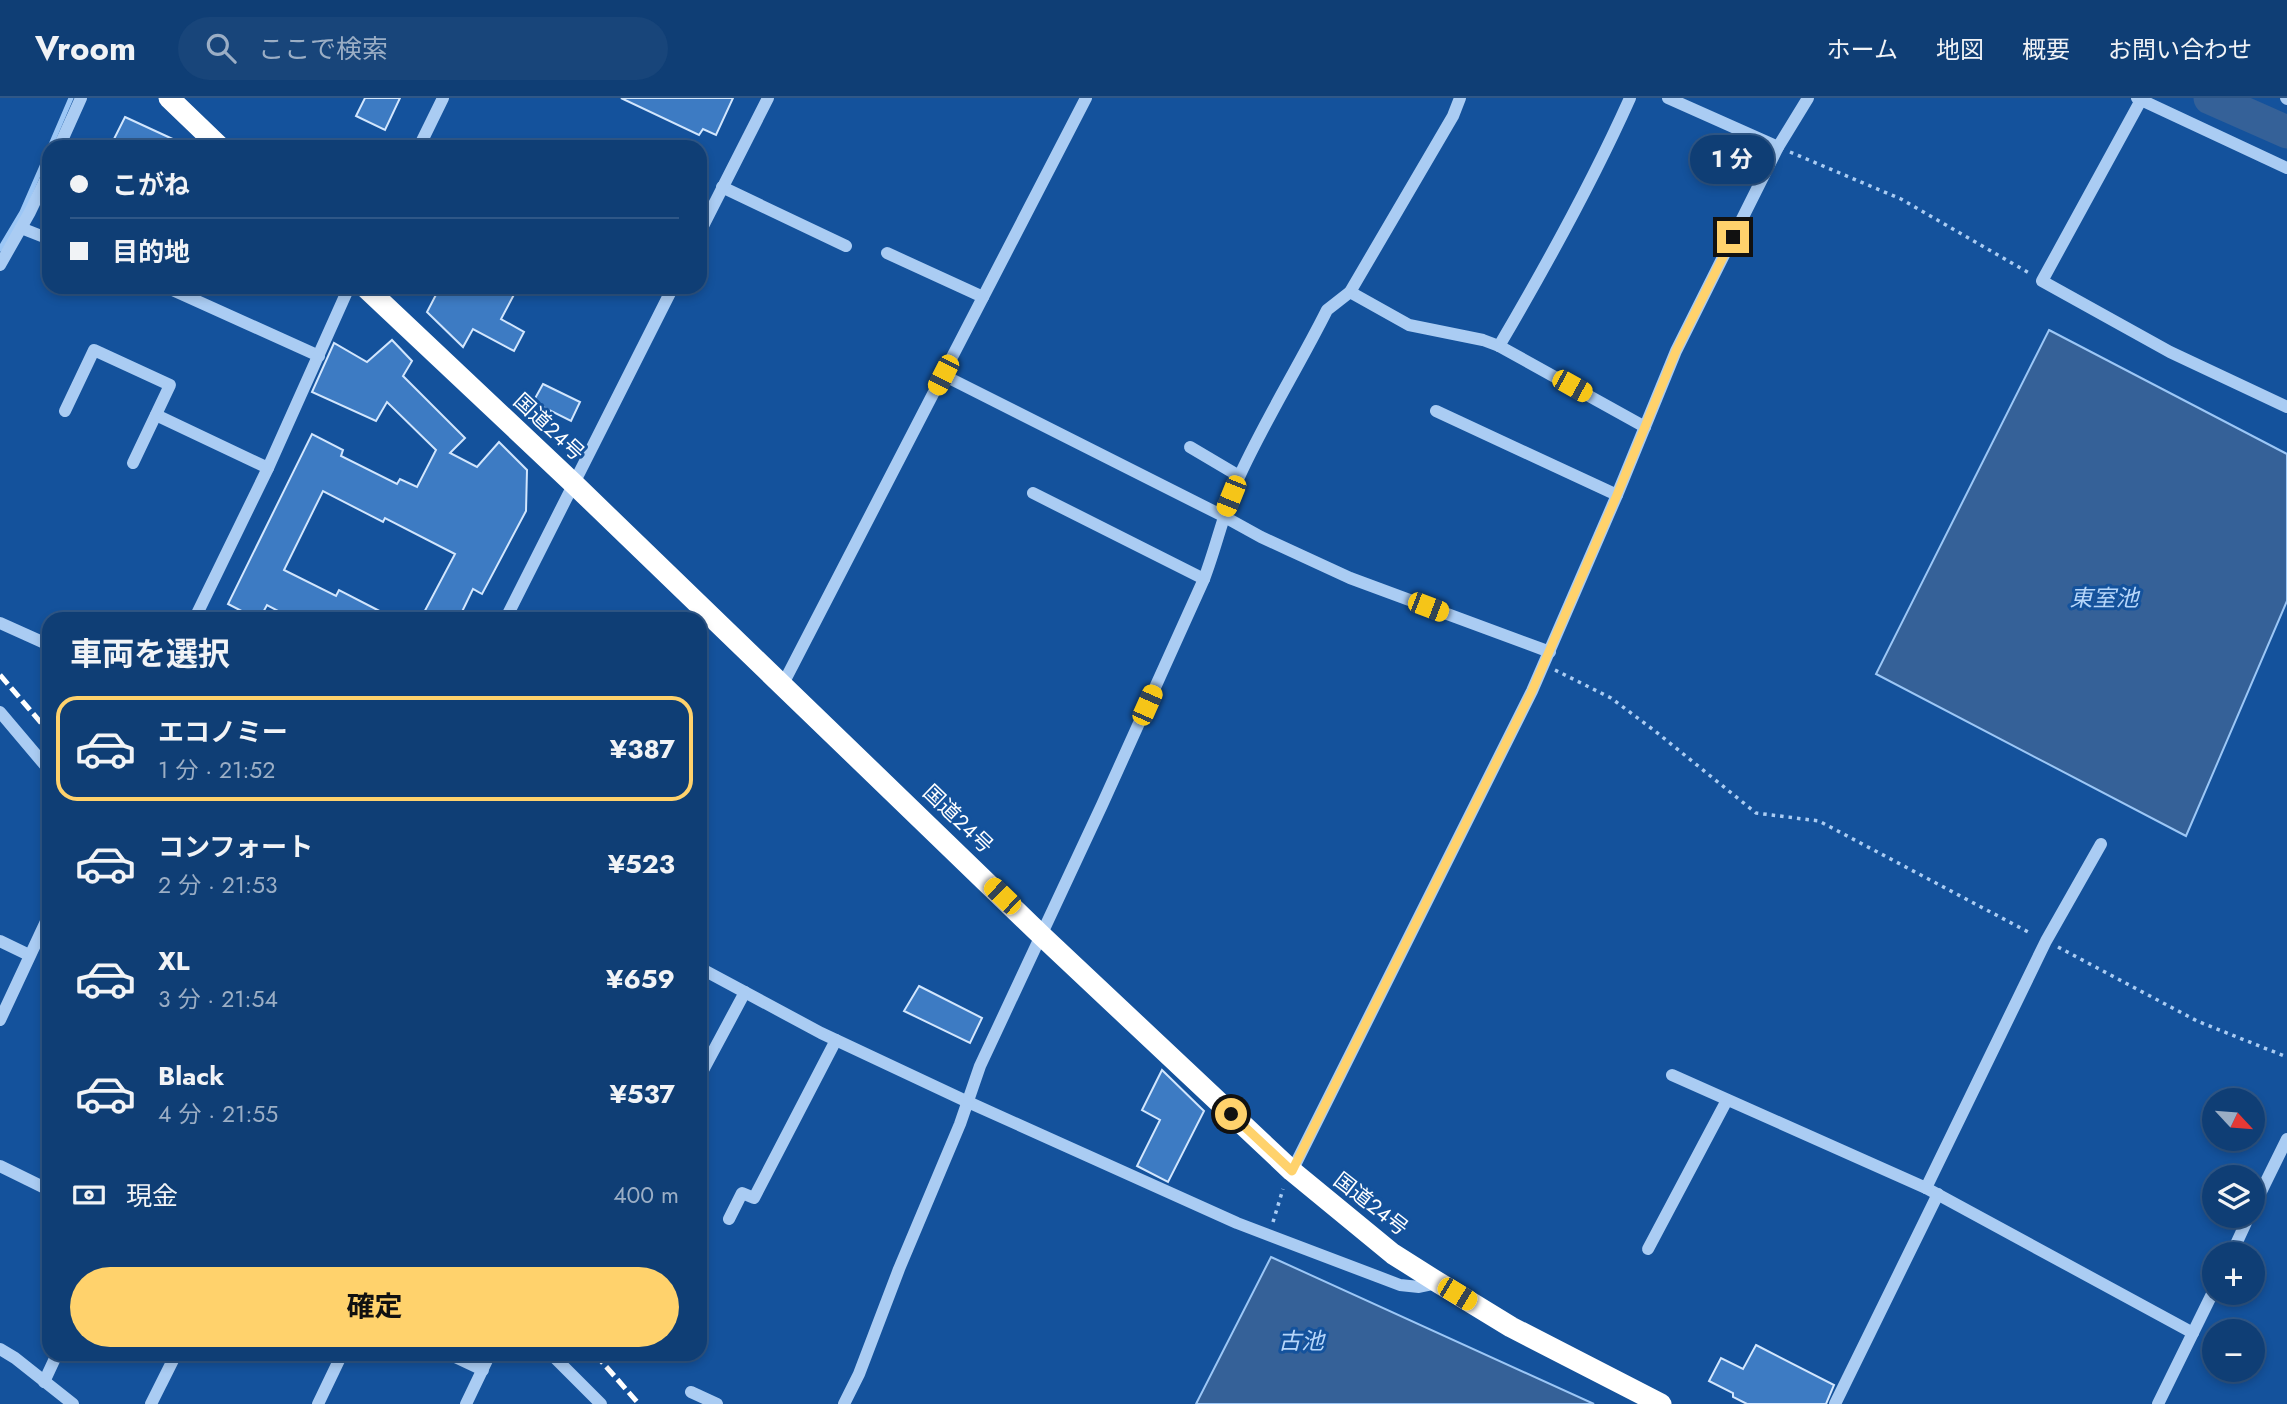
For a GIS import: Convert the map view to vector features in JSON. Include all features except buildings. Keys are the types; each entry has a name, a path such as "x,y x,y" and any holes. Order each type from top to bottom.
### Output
{"highway":[{"path":"169,98 213,140"},
{"name":"国道24号","path":"372,294 1292,1171 1393,1254 1511,1326 1661,1404"}],"street":[{"path":"62,140 81,98"},
{"path":"425,140 443,98"},
{"path":"707,218 768,98"},
{"path":"783,684 1086,98"},
{"path":"844,1404 859,1374 980,1066 1204,579 1215,550 1223,516 1239,476 1327,310 1350,292 1453,116 1460,98"},
{"path":"1499,346 1525,303 1613,137 1630,98"},
{"path":"1668,98 1779,147"},
{"path":"1292,1171 1547,658 1676,351 1779,147 1808,98"},
{"path":"2287,168 2139,99 2042,281 2169,352 2287,407"},
{"path":"0,265 42,187"},
{"path":"722,187 846,246"},
{"path":"21,228 42,236"},
{"path":"887,253 983,297"},
{"path":"1350,292 1409,325 1483,340 1499,346 1646,426"},
{"path":"182,294 319,356"},
{"path":"198,612 268,468 346,294"},
{"path":"509,612 669,294"},
{"path":"65,411 94,350 170,385 133,463"},
{"path":"943,375 1261,537 1350,578 1547,658"},
{"path":"1436,411 1617,495"},
{"path":"156,415 268,468"},
{"path":"1190,447 1239,476"},
{"path":"1033,493 1204,579"},
{"path":"0,622 42,642"},
{"path":"0,712 42,762"},
{"path":"1835,1404 2046,941 2101,844"},
{"path":"0,1020 42,929"},
{"path":"0,941 29,956"},
{"path":"707,972 836,1040 1237,1223 1400,1285 1419,1287 1439,1283"},
{"path":"707,1063 745,992"},
{"path":"729,1219 742,1193 754,1198 836,1040"},
{"path":"1672,1075 1932,1191 2193,1333"},
{"path":"1648,1249 1727,1100"},
{"path":"2265,1184 2287,1139"},
{"path":"0,1166 42,1187"},
{"path":"2158,1404 2207,1305"},
{"path":"0,1349 73,1404"},
{"path":"44,1382 54,1361"},
{"path":"151,1404 172,1361"},
{"path":"318,1404 339,1361"},
{"path":"464,1361 483,1370"},
{"path":"466,1404 487,1361"},
{"path":"558,1361 601,1404"},
{"path":"691,1392 717,1404"}],"path":[{"path":"1779,147 1901,199 2042,281"},
{"path":"1547,658 1611,698 1756,813 1819,821 2197,1021 2287,1057"},
{"path":"1272,1237 1274,1211 1292,1171"}],"water":[{"name":"東室池","path":"2049,330 2287,454 2287,601 2186,836 1876,674"},
{"name":"古池","path":"1271,1257 1594,1404 1196,1404"}],"waterway":[{"path":"53,140 71,98"},
{"path":"2210,98 2287,132"},
{"path":"0,249 22,212 42,166"}],"railway":[{"path":"0,675 42,724"},
{"path":"601,1361 639,1404"}],"route":[{"path":"1231,1114 1292,1171 1532,691 1676,351 1733,237"}]}
